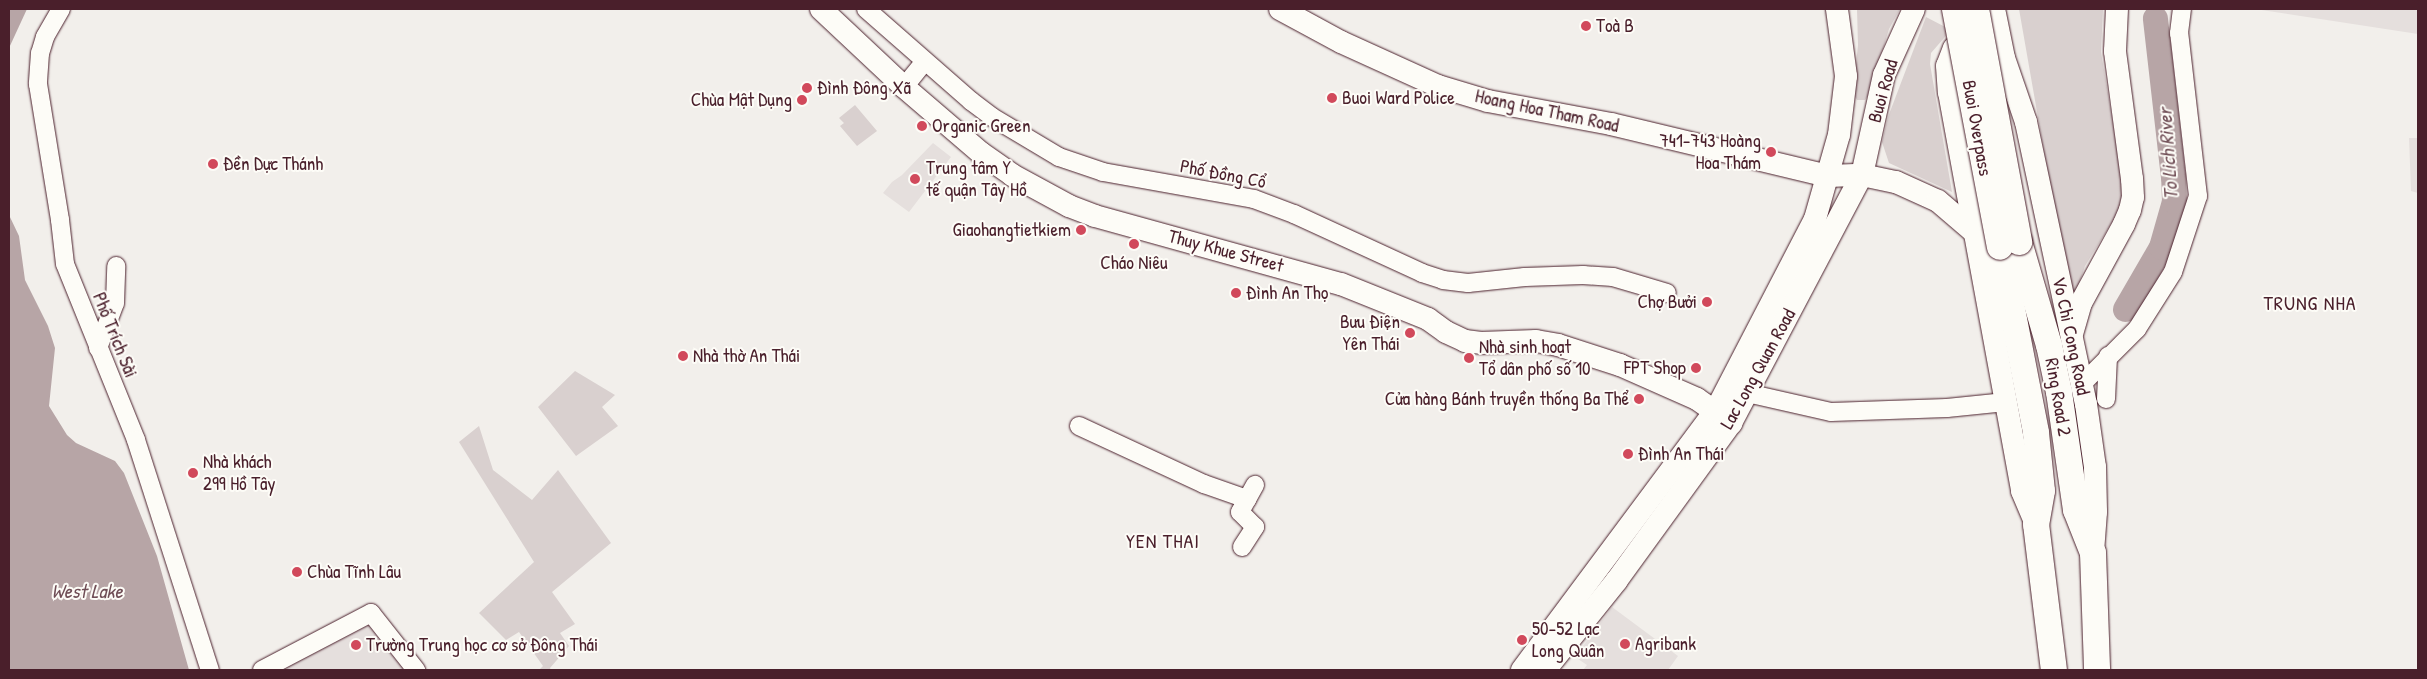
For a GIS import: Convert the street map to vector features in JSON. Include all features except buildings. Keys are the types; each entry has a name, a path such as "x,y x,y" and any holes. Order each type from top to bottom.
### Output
{"highway":[{"name":"Buoi Overpass","path":"1955,9 2010,244"},
{"name":"Buoi Overpass","path":"1976,9 2010,244"},
{"name":"Ring Road 2","path":"2010,244 2036,433 2042,491 2038,536"},
{"name":"Ring Road 2","path":"2010,244 2049,345 2059,392 2076,510 2093,553"},
{"path":"2038,536 2054,670"},
{"name":"Vo Chi Cong Road","path":"2093,553 2097,670"}],"main road":[{"name":"Thuy Khue Street","path":"821,9 904,87 981,153 1012,175 1070,206 1095,216 1341,284 1428,319 1446,332 1465,340 1481,344 1536,341 1558,345 1620,365 1690,395 1724,417"},
{"name":"Hoang Hoa Tham Road","path":"1280,9 1341,42 1424,80 1463,94 1524,109 1611,124 1828,176 1862,175 1896,182 1927,195 1954,213 1973,231"},
{"name":"Buoi Road","path":"1828,176 1839,135 1846,76 1838,9"},
{"name":"Buoi Road","path":"1862,175 1884,75 1914,9"},
{"name":"Vo Chi Cong Road","path":"1994,9 2004,58 2026,122 2081,385 2095,467 2096,512 2093,553"},
{"path":"2071,338 2081,303 2124,224 2130,210 2132,197 2132,179 2115,51 2118,9"},
{"path":"2004,58 1992,47 1980,40 1954,48 1947,66 1949,92 1973,231 2022,491 2038,536"},
{"name":"Lac Long Quan Road","path":"1522,670 1724,417 1747,393 1862,175"},
{"name":"Lac Long Quan Road","path":"1545,670 1617,580 1724,417 1815,219 1828,176"}],"street":[{"name":"Phố Trích Sài","path":"61,9 45,37 40,52 38,70 39,98 60,220 65,264 136,440 210,670"},
{"name":"Phố Đồng Cổ","path":"866,9 992,117 1059,157 1103,172 1254,199 1294,214 1422,273 1443,280 1468,284 1525,277 1582,275 1613,277 1668,293"},
{"path":"2081,385 2137,329 2173,272 2198,196 2179,33 2182,9"},
{"path":"904,87 925,61"},
{"path":"98,348 115,303 116,266"},
{"path":"2106,398 2108,356"},
{"path":"1747,393 1831,412 1947,408 2006,402"},
{"path":"1079,426 1204,484 1251,492 1240,512 1255,527 1242,547"},
{"path":"262,670 371,613 416,670"}],"shaded area":[{"path":"1857,9 1900,9 1889,29 1869,94 1865,100 1857,100 1853,93 1858,45"},
{"path":"2019,9 2103,9 2101,52 2124,187 2117,214 2085,266 2076,293 2069,295"},
{"path":"2255,9 2418,9 2418,34"},
{"path":"1926,17 1951,30 1931,53 1930,64 1952,192 1889,163 1882,142 1888,117"},
{"path":"855,105 877,131 857,146 840,126 844,123 839,118"},
{"path":"2409,138 2418,138 2418,193 2411,191"},
{"name":"Trung tâm Y tế quận Tây Hồ","path":"933,143 951,157 909,212 883,193"},
{"path":"575,371 615,395 602,407 618,426 576,456 538,407"},
{"path":"479,426 493,470 532,500 558,470 611,543 552,592 575,624 560,633 569,646 550,668 551,670 539,670 543,666 519,632 506,640 479,613 534,562 459,442"},
{"path":"1612,607 1678,656 1668,670 1583,670 1587,665 1575,657"},
{"name":"Trường Trung học cơ sở Đông Thái","path":"371,620 410,670 272,670"}],"water":[{"path":"9,9 27,9 9,48"},
{"name":"West Lake","path":"9,215 19,236 25,280 48,326 55,348 49,406 67,435 76,443 115,461 124,473 157,556 189,670 9,670"}],"waterway":[{"name":"To Lich River","path":"2125,309 2161,247 2174,201 2155,18"}],"place":[{"name":"Toà B","path":"1586,26"},
{"name":"Đình Đông Xã","path":"807,88"},
{"name":"Buoi Ward Police","path":"1332,98"},
{"name":"Chùa Mật Dụng","path":"802,100"},
{"name":"Organic Green","path":"922,126"},
{"name":"741-743 Hoàng Hoa Thám","path":"1771,152"},
{"name":"Đền Dực Thánh","path":"213,164"},
{"name":"Trung tâm Y tế quận Tây Hồ","path":"915,179"},
{"name":"Giaohangtietkiem","path":"1081,230"},
{"name":"Cháo Niêu","path":"1134,244"},
{"name":"Đình An Thọ","path":"1236,293"},
{"name":"Chợ Bưởi","path":"1707,302"},
{"name":"Bưu Điện Yên Thái","path":"1410,333"},
{"name":"Nhà thờ An Thái","path":"683,356"},
{"name":"Nhà sinh hoạt Tổ dân phố số 10","path":"1469,358"},
{"name":"FPT Shop","path":"1696,368"},
{"name":"Cửa hàng Bánh truyền thống Ba Thể","path":"1639,399"},
{"name":"Đình An Thái","path":"1628,454"},
{"name":"Nhà khách 299 Hồ Tây","path":"193,473"},
{"name":"Chùa Tĩnh Lâu","path":"297,572"},
{"name":"50-52 Lạc Long Quân","path":"1522,640"},
{"name":"Agribank","path":"1625,644"},
{"name":"Trường Trung học cơ sở Đông Thái","path":"356,645"}],"district":[{"name":"TRUNG NHA","path":"2310,302"},
{"name":"YEN THAI","path":"1163,540"}]}
